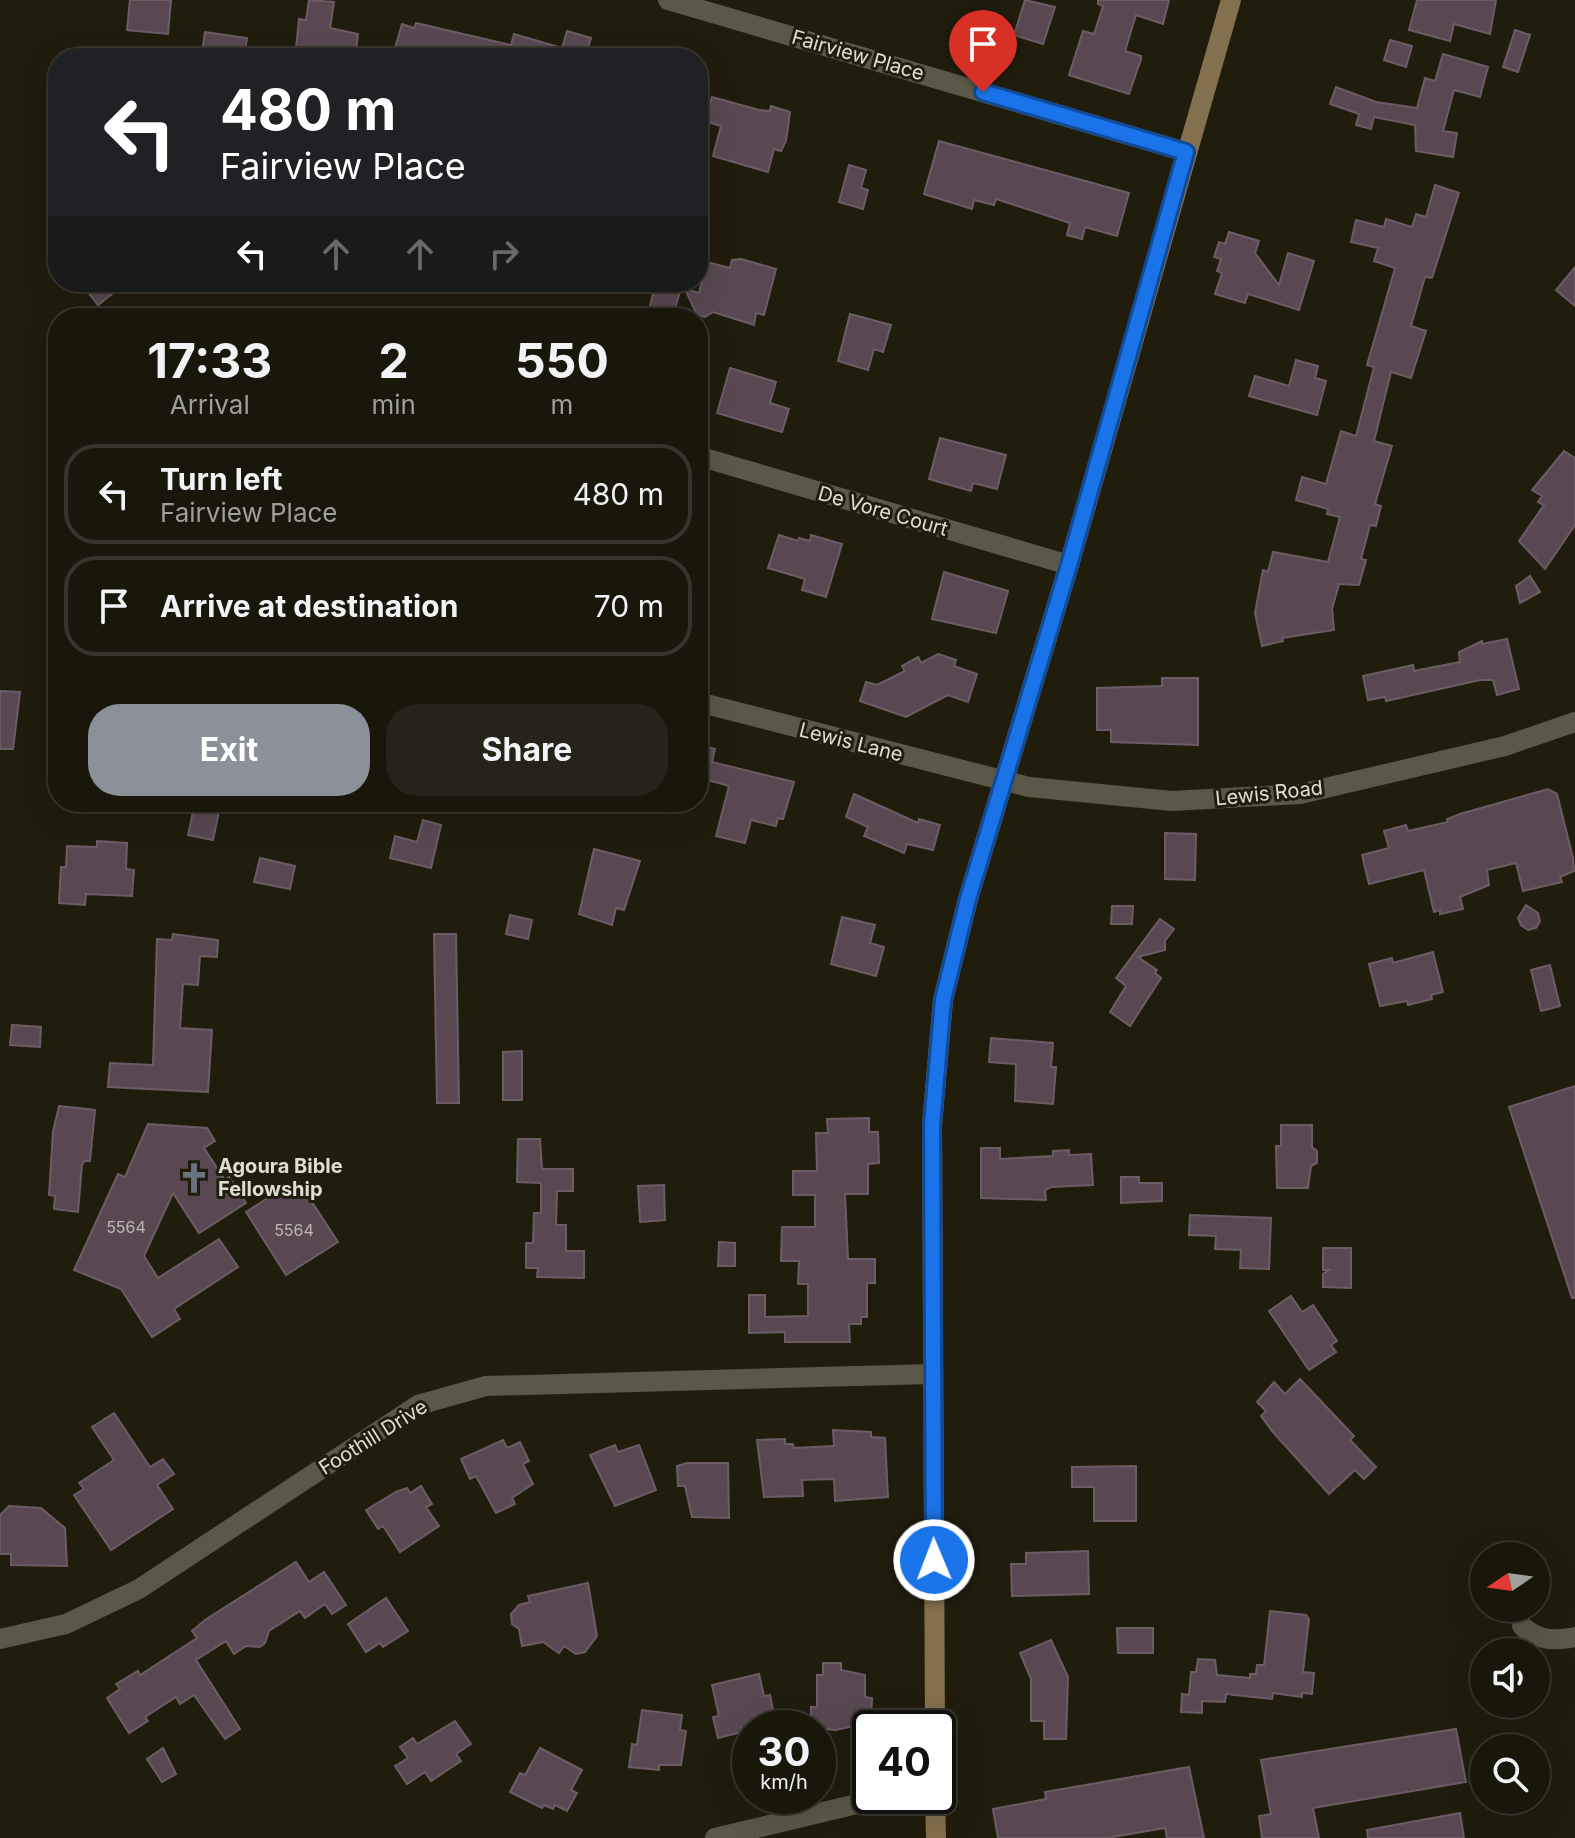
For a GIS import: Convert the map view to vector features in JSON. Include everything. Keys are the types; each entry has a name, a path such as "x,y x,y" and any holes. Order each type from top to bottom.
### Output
{"street":[{"name":"Fairview Place","path":"668,0 1186,152"},
{"path":"935,1710 932,1125 936,1051 951,965 1231,0"},
{"name":"De Vore Court","path":"708,459 1069,565"},
{"name":"Lewis Lane","path":"708,705 1004,781"},
{"name":"Lewis Road","path":"1004,781 1029,787 1172,801 1300,794 1505,746 1575,722"},
{"name":"Foothill Drive","path":"0,1639 66,1624 139,1589 418,1405 451,1394 486,1386 932,1374"},
{"path":"1522,1626 1535,1638 1554,1641 1575,1637"},
{"path":"715,1838 852,1805"},
{"path":"935,1814 936,1838"}],"building":[{"path":"130,0 171,0 168,34 127,30"},
{"path":"309,0 334,2 330,28 358,34 356,48 296,48 299,19 306,20"},
{"path":"1025,0 1055,7 1043,44 1014,35"},
{"path":"1098,0 1169,0 1163,24 1136,15 1125,51 1141,56 1141,59 1129,94 1069,75 1083,31 1094,34 1103,6 1098,4"},
{"path":"1417,0 1496,0 1490,34 1454,24 1450,41 1409,30"},
{"path":"416,23 511,45 514,34 562,48 395,48 402,24 414,28"},
{"path":"1515,30 1530,35 1518,72 1503,67"},
{"path":"567,31 591,38 588,48 562,48"},
{"path":"205,32 247,38 246,48 203,48"},
{"path":"1390,40 1412,46 1406,67 1384,60"},
{"path":"1443,54 1488,67 1480,97 1454,90 1443,131 1457,133 1453,157 1416,151 1415,125 1374,117 1371,129 1356,125 1359,114 1330,104 1336,87 1376,102 1417,108 1425,78 1435,81"},
{"path":"712,97 759,110 770,111 771,106 790,112 786,141 781,151 774,149 768,172 713,156 721,126 708,122"},
{"path":"939,141 1129,193 1117,236 1085,227 1082,239 1067,235 1070,223 996,199 994,205 974,200 972,209 924,194"},
{"path":"849,165 866,170 861,188 868,190 863,209 839,202"},
{"path":"1435,185 1459,193 1432,278 1425,277 1411,326 1426,331 1411,378 1391,372 1374,441 1392,446 1375,504 1381,506 1376,526 1370,525 1361,559 1366,560 1359,585 1339,584 1332,609 1334,630 1282,638 1283,641 1262,646 1255,613 1263,570 1268,572 1273,552 1328,562 1340,517 1327,514 1328,509 1296,500 1302,477 1326,484 1341,431 1356,436 1374,367 1367,365 1395,268 1374,261 1378,248 1351,242 1356,220 1384,227 1386,219 1412,227 1416,214 1426,217"},
{"path":"1229,232 1259,241 1255,253 1279,285 1288,253 1314,261 1299,310 1248,294 1245,303 1215,294 1222,273 1217,271 1221,259 1214,257 1219,242 1225,244"},
{"path":"741,259 776,269 764,315 756,313 754,325 713,312 708,315 708,308 694,308 686,292 708,292 708,262 730,268 732,260"},
{"path":"1575,267 1575,306 1556,290"},
{"path":"88,292 114,292 98,305"},
{"path":"653,292 680,292 675,308 649,308"},
{"path":"850,314 891,325 883,352 874,349 868,370 838,361"},
{"path":"1296,360 1318,366 1315,378 1326,381 1317,415 1249,396 1255,376 1289,386"},
{"path":"730,368 776,382 770,403 789,409 782,432 717,413"},
{"path":"940,438 1006,455 997,489 973,483 971,491 929,479"},
{"path":"1564,451 1575,458 1575,525 1545,569 1519,541 1544,505 1538,502 1542,496 1532,490"},
{"path":"779,535 810,541 811,535 842,544 826,597 802,590 805,579 768,568"},
{"path":"944,572 1008,591 996,633 932,619"},
{"path":"1530,576 1540,592 1520,603 1516,586"},
{"path":"1507,639 1519,689 1497,695 1493,680 1480,680 1386,701 1385,697 1368,700 1363,676 1413,665 1414,671 1460,662 1459,652 1482,641 1482,644"},
{"path":"938,654 956,660 954,666 977,674 968,702 948,695 906,717 860,701 866,682 877,685 905,671 902,666 918,657 921,663"},
{"path":"1162,678 1198,678 1198,745 1111,742 1111,730 1097,730 1097,688 1162,686"},
{"path":"0,691 20,692 13,749 0,749"},
{"path":"708,747 715,749 712,762 794,782 783,819 778,818 776,826 751,820 745,843 716,836 729,786 708,780"},
{"path":"1548,789 1557,794 1573,858 1574,871 1560,877 1562,882 1523,891 1516,863 1487,870 1489,885 1460,897 1463,909 1440,914 1440,910 1434,912 1424,870 1369,884 1362,855 1389,848 1384,831 1406,825 1408,831 1448,822 1447,819 1460,814"},
{"path":"854,794 918,823 919,819 940,825 933,850 907,844 904,853 864,836 868,827 846,817"},
{"path":"193,812 219,812 213,840 188,835"},
{"path":"423,820 441,825 431,868 390,858 395,836 417,842"},
{"path":"1165,833 1196,834 1195,880 1165,879"},
{"path":"97,841 127,843 126,869 134,870 132,896 86,894 85,905 59,903 61,867 66,867 67,846 97,847"},
{"path":"594,849 640,861 624,910 616,908 612,925 579,914"},
{"path":"260,858 295,866 290,889 254,882"},
{"path":"1526,905 1538,913 1540,921 1536,928 1528,930 1518,918"},
{"path":"1112,906 1133,906 1132,924 1111,924"},
{"path":"510,915 532,920 528,939 506,934"},
{"path":"842,917 875,925 870,943 884,947 876,976 831,964"},
{"path":"1160,919 1174,929 1165,941 1165,950 1138,957 1157,970 1155,973 1161,978 1130,1026 1110,1012 1126,986 1116,978"},
{"path":"173,934 218,940 217,957 200,956 198,985 183,984 180,1028 212,1030 208,1092 108,1087 110,1063 153,1065 157,939 172,940"},
{"path":"434,934 456,934 459,1103 437,1103"},
{"path":"1433,952 1443,992 1431,995 1432,999 1408,1005 1407,1001 1380,1006 1369,964 1392,958 1393,963"},
{"path":"1550,965 1560,1006 1541,1011 1531,970"},
{"path":"12,1025 41,1027 40,1047 10,1045"},
{"path":"991,1038 1053,1043 1051,1067 1056,1067 1053,1104 1015,1101 1016,1064 989,1062"},
{"path":"522,1051 522,1100 503,1100 503,1052"},
{"path":"1575,1086 1575,1298 1572,1298 1509,1107"},
{"path":"59,1106 95,1110 90,1161 84,1161 82,1165 78,1212 54,1209 55,1196 49,1195 53,1132"},
{"path":"869,1118 869,1132 878,1132 879,1163 868,1164 868,1194 845,1194 848,1259 875,1259 875,1283 867,1283 867,1317 861,1317 861,1324 849,1324 850,1342 785,1342 785,1332 749,1333 749,1295 765,1295 765,1317 808,1316 808,1284 798,1284 799,1261 781,1261 782,1227 815,1227 815,1195 793,1195 793,1171 817,1171 816,1133 828,1133 827,1119"},
{"path":"148,1124 207,1128 215,1141 204,1148 225,1180 229,1177 246,1203 199,1233 173,1193 144,1256 158,1278 219,1239 238,1267 174,1309 180,1319 152,1337 121,1289 74,1270 118,1174 125,1177"},
{"path":"1281,1125 1312,1125 1312,1147 1317,1151 1317,1163 1311,1166 1308,1188 1277,1188 1276,1146 1281,1146"},
{"path":"518,1139 540,1139 542,1169 573,1169 573,1191 557,1191 556,1225 566,1225 566,1251 584,1251 584,1278 537,1277 538,1268 526,1268 526,1243 533,1243 534,1213 541,1213 541,1183 517,1182"},
{"path":"981,1148 1000,1148 1000,1159 1053,1156 1053,1151 1069,1150 1069,1155 1091,1154 1093,1185 1051,1187 1045,1190 1046,1200 981,1198"},
{"path":"1121,1177 1139,1177 1139,1183 1162,1183 1162,1201 1121,1203"},
{"name":"Agoura Bible Fellowship","path":"297,1179 338,1242 286,1275 246,1212"},
{"path":"664,1185 665,1220 640,1222 638,1186"},
{"path":"1190,1215 1271,1218 1269,1269 1240,1268 1241,1250 1215,1249 1216,1236 1189,1235"},
{"path":"719,1242 735,1243 735,1266 718,1266"},
{"path":"1323,1248 1351,1248 1351,1288 1323,1287 1323,1274 1329,1270 1323,1270"},
{"path":"1291,1296 1302,1312 1313,1305 1337,1341 1331,1345 1336,1352 1309,1370 1269,1311"},
{"path":"1300,1379 1354,1436 1350,1440 1376,1467 1364,1479 1355,1470 1329,1494 1261,1416 1266,1411 1257,1402 1274,1382 1285,1394"},
{"path":"114,1413 150,1467 163,1459 174,1474 157,1485 173,1509 111,1550 74,1495 84,1489 79,1483 114,1460 92,1427"},
{"path":"833,1430 871,1432 871,1437 885,1438 888,1497 835,1501 834,1479 802,1480 803,1496 764,1497 757,1440 785,1439 785,1444 793,1444 794,1448 834,1446"},
{"path":"503,1440 507,1448 520,1442 529,1461 523,1464 533,1484 512,1498 515,1504 496,1513 476,1476 470,1479 461,1459"},
{"path":"615,1445 618,1452 639,1445 656,1490 615,1506 590,1455"},
{"path":"687,1463 728,1463 729,1518 692,1517 685,1486 678,1486 677,1466"},
{"path":"1136,1466 1136,1521 1094,1521 1094,1487 1072,1487 1072,1467"},
{"path":"421,1486 432,1504 426,1507 439,1526 400,1552 383,1526 378,1529 366,1510 396,1492 407,1488 410,1493"},
{"path":"9,1506 41,1508 65,1528 67,1566 11,1565 11,1554 0,1554 0,1515"},
{"path":"1088,1551 1089,1594 1012,1596 1011,1564 1026,1564 1026,1553"},
{"path":"296,1562 309,1582 324,1572 346,1605 332,1614 325,1604 305,1618 300,1611 269,1631 260,1647 246,1646 234,1654 226,1641 196,1660 240,1729 225,1739 194,1695 180,1704 176,1697 145,1717 148,1721 129,1733 107,1698 120,1689 116,1684 138,1671 140,1675 197,1638 192,1631 205,1620"},
{"path":"588,1583 597,1636 585,1652 576,1654 564,1646 559,1653 543,1642 522,1646 519,1629 512,1624 511,1614 519,1605 530,1602 528,1596"},
{"path":"386,1598 408,1631 383,1647 380,1643 366,1652 348,1624"},
{"path":"1270,1611 1306,1615 1309,1619 1303,1672 1314,1673 1312,1694 1302,1693 1302,1697 1273,1693 1272,1699 1226,1694 1225,1702 1202,1701 1202,1713 1181,1712 1182,1694 1189,1695 1191,1672 1196,1672 1198,1659 1215,1660 1217,1675 1250,1678 1250,1674 1256,1674 1257,1665 1264,1665"},
{"path":"1117,1628 1153,1628 1153,1653 1118,1653"},
{"path":"1051,1640 1068,1677 1066,1739 1044,1739 1044,1721 1031,1721 1031,1679 1020,1653"},
{"path":"823,1663 841,1663 841,1670 865,1675 865,1697 872,1698 871,1710 852,1710 852,1726 836,1730 836,1710 811,1710 811,1707 817,1707 817,1675 823,1675"},
{"path":"759,1674 764,1696 770,1695 773,1710 732,1710 732,1734 718,1738 713,1717 719,1716 712,1685"},
{"path":"642,1710 682,1715 680,1730 686,1731 681,1765 659,1765 659,1770 629,1767 632,1744 637,1745"},
{"path":"455,1721 471,1744 456,1754 461,1761 431,1781 425,1772 407,1784 395,1766 408,1758 400,1747 413,1738 417,1744"},
{"path":"1456,1729 1466,1782 1313,1808 1319,1838 1262,1838 1259,1816 1271,1814 1261,1760"},
{"path":"163,1748 176,1774 162,1782 147,1759"},
{"path":"540,1748 582,1770 571,1790 577,1793 567,1811 555,1805 553,1809 544,1805 542,1808 510,1792 520,1773 525,1775"},
{"path":"1189,1767 1204,1838 1167,1838 1165,1828 1107,1838 998,1838 993,1809 1046,1799 1045,1792"},
{"path":"1460,1813 1464,1838 1368,1838 1367,1830"}],"place":[{"name":"Agoura Bible Fellowship","path":"194,1178"}],"route":[{"path":"934,1560 932,1125 936,1051 943,1000 968,899 1069,565 1186,152 983,92"}]}
